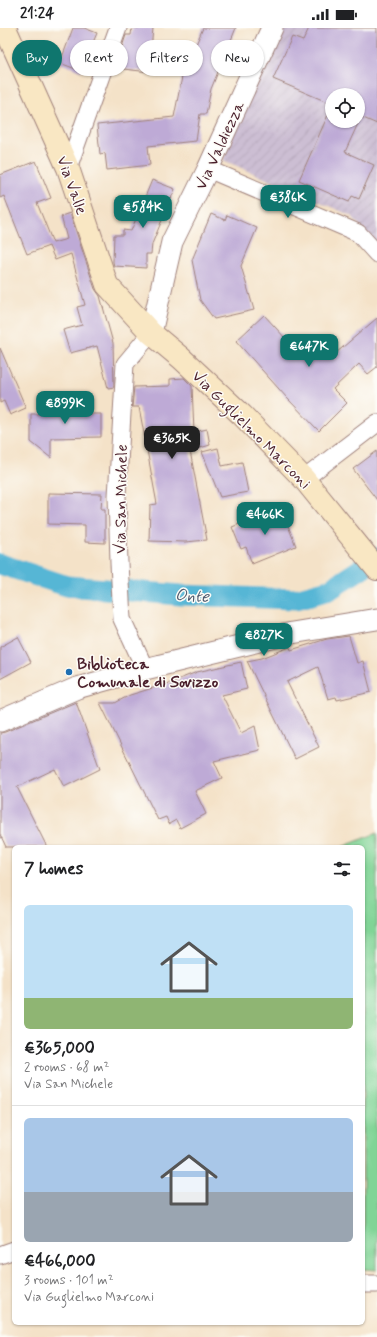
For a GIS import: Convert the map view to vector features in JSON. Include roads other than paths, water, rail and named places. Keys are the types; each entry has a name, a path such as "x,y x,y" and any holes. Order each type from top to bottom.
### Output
{"main road":[{"name":"Via Valle","path":"5,28 68,168 107,285 151,334"},
{"name":"Via Guglielmo Marconi","path":"151,334 206,381 242,415 304,479 377,569"}],"street":[{"path":"68,168 118,28"},
{"name":"Via Valdiezza","path":"151,334 172,242 208,170 272,28"},
{"path":"208,170 358,233 377,254"},
{"name":"Via San Michele","path":"145,669 122,619 117,496 125,364 151,334"},
{"path":"304,479 377,423"},
{"path":"0,720 76,688 145,669 292,633 377,619"},
{"path":"0,1254 12,1251"},
{"path":"365,1284 377,1284"}],"waterway":[{"name":"Onte","path":"0,564 67,586 181,595 296,599 329,590 377,558"}],"place":[{"name":"Biblioteca Comunale di Sovizzo","path":"69,672"}]}
